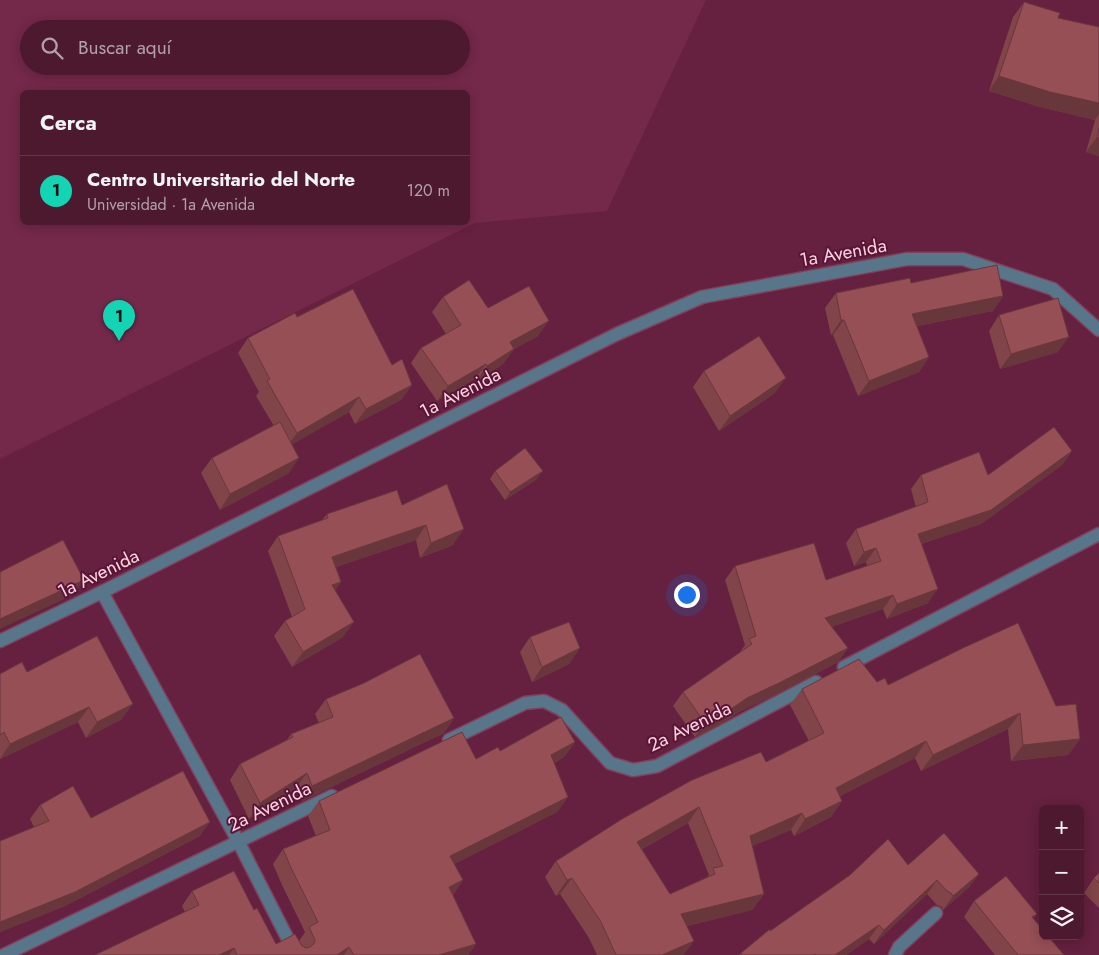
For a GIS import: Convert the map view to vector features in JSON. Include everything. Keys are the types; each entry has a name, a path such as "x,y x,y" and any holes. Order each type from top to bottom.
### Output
{"street":[{"name":"1a Avenida","path":"0,641 102,592 608,338 702,297 907,260 963,259 1053,289 1099,330"},
{"name":"2a Avenida","path":"436,746 526,703 544,701 562,710 610,763 633,770 657,766 1099,534"},
{"path":"102,592 238,841 296,955"},
{"name":"2a Avenida","path":"4,955 346,789"},
{"path":"895,955 899,947 936,913"}],"shaded area":[{"path":"0,0 706,0 607,211 475,223 0,459"}],"building":[{"path":"1024,2 1060,13 1058,18 1099,27 1099,103 1050,92 999,76"},
{"path":"997,265 1003,296 912,314 929,357 869,381 844,320 841,320 836,293 910,278 911,283"},
{"path":"469,280 488,308 529,286 549,321 510,342 514,349 487,366 486,364 448,386 421,348 461,325 443,297"},
{"path":"353,289 392,365 402,359 412,385 366,409 359,397 297,433 267,381 270,379 248,338 295,313 297,317"},
{"path":"1058,298 1069,337 1011,354 999,315"},
{"path":"759,336 786,378 730,416 704,371"},
{"path":"280,422 299,458 230,494 212,458"},
{"path":"1054,427 1072,451 991,510 918,534 938,589 897,604 893,595 825,618 848,648 747,698 705,723 683,692 752,644 749,639 756,636 735,566 814,543 826,580 881,561 876,548 864,552 856,529 928,502 921,475 979,452 988,475"},
{"path":"525,448 543,471 510,492 495,471"},
{"path":"447,484 464,529 431,543 426,525 332,557 341,582 332,585 354,622 303,652 285,621 305,609 278,536 328,518 327,514 397,490 402,505"},
{"path":"63,540 84,580 0,619 0,572"},
{"path":"569,622 580,648 542,667 530,637"},
{"path":"1018,623 1056,706 1076,704 1080,739 1023,745 1020,713 933,755 926,741 836,788 842,801 805,819 802,813 750,836 764,894 681,914 694,941 662,955 616,955 601,922 572,878 567,880 556,861 622,819 692,780 761,752 766,762 824,733 802,689 859,659 877,682 885,678 888,685","holes":["699,807 723,866 713,868 715,874 670,894 637,842"]},
{"path":"97,636 133,704 97,722 89,707 10,744 4,732 0,735 0,674 22,662 27,672"},
{"path":"420,654 454,718 312,786 307,773 260,803 240,764 293,737 291,734 333,717 326,699 364,683"},
{"path":"561,717 575,742 551,755 568,797 450,856 463,880 449,887 476,944 439,955 354,955 349,947 337,955 237,955 234,948 219,955 95,955 199,905 192,891 234,871 254,910 257,908 276,944 295,934 302,946 310,947 314,944 315,940 309,927 318,922 283,849 330,830 319,801 462,732 476,759 498,747 500,751"},
{"path":"183,771 210,822 75,892 0,922 0,841 49,821 40,805 73,786 91,818"},
{"path":"944,833 979,874 953,896 937,880 884,930 879,925 835,955 742,955 741,953 770,929 770,931 850,875 888,839 908,865"},
{"path":"1099,873 1099,883 1094,878"},
{"path":"1006,876 1037,914 1032,917 1039,925 1039,940 1051,940 1064,955 1018,955 974,901"}],"place":[{"name":"Centro Universitario del Norte","path":"119,341"}]}
